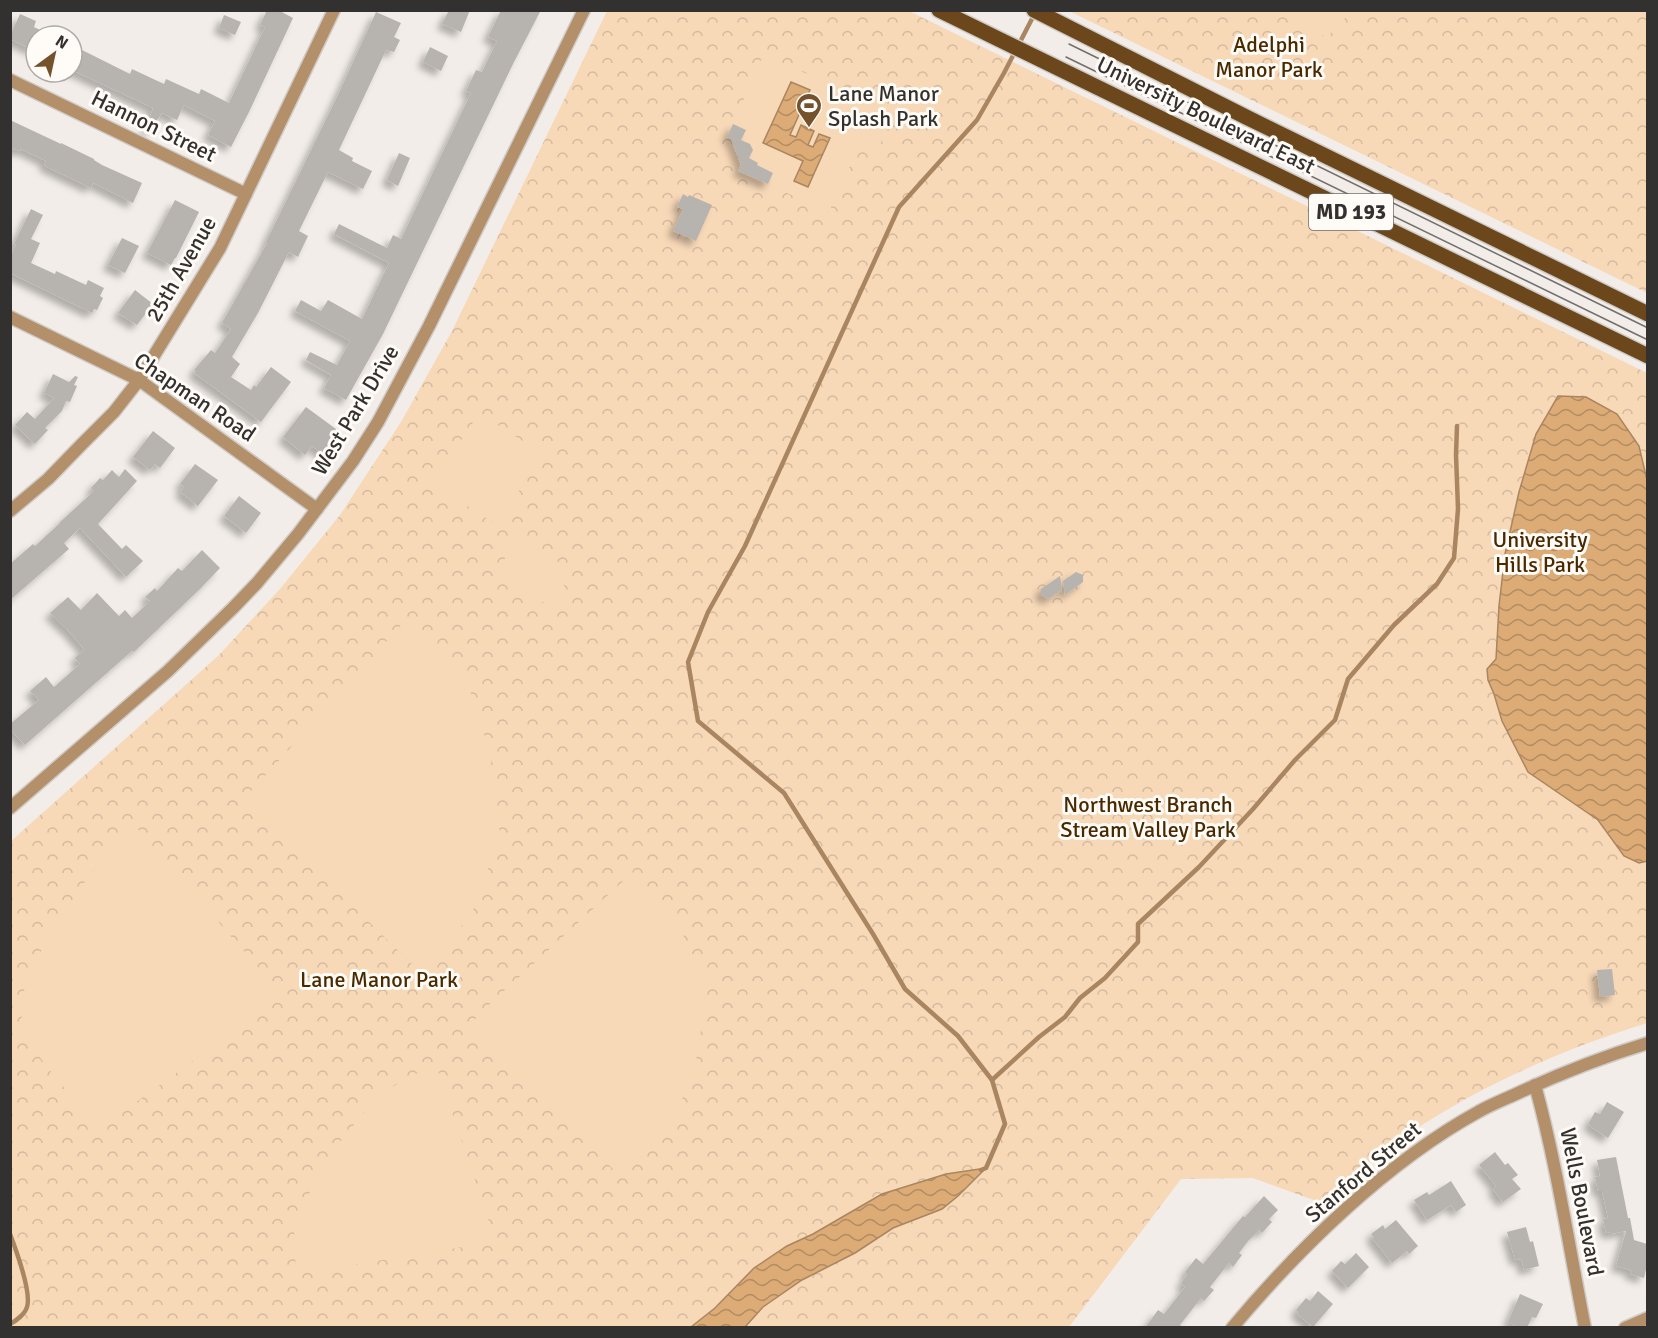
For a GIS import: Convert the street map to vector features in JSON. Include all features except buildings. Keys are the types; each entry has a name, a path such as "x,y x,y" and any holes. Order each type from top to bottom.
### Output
{"main road":[{"name":"University Boulevard East","path":"939,10 1647,356"},
{"name":"University Boulevard East","path":"1034,10 1647,314"}],"street":[{"name":"25th Avenue","path":"10,511 48,479 114,412 139,380 220,248 334,10"},
{"name":"West Park Drive","path":"10,808 205,636 257,583 354,461 378,422 429,326 584,10"},
{"name":"Hannon Street","path":"10,80 246,194"},
{"name":"Chapman Road","path":"10,317 139,380 317,509"},
{"name":"Stanford Street","path":"1232,1328 1257,1298 1327,1227 1407,1158 1438,1136 1479,1111 1535,1085 1581,1065 1647,1043"},
{"name":"Wells Boulevard","path":"1535,1085 1562,1202 1585,1328"},
{"path":"1625,1328 1647,1318"}],"green space":[{"path":"607,11 909,11 1647,373 1647,1023 1536,1064 1466,1099 1399,1141 1355,1173 1322,1203 1253,1178 1181,1179 1069,1327 11,1327 10,842 218,656 280,589 340,515 401,422 452,331"},
{"name":"Adelphi Manor Park","path":"1069,11 1647,11 1647,293"},
{"path":"1293,11 1352,11 1326,38"},
{"name":"Lane Manor Splash Park","path":"764,54 894,114 878,149 861,142 829,212 738,171 742,162 734,141 727,137"},
{"path":"479,413 543,454 497,525 433,484"},
{"path":"518,537 573,571 551,607 496,573"},
{"path":"405,621 469,688 490,753 500,836 472,913 424,976 244,799"},
{"path":"129,819 275,987 272,1003 98,1130 41,1059 17,1007 49,933"},
{"path":"633,872 676,921 708,985 694,1074 671,1122 623,1179 474,1032 476,1017"},
{"path":"437,1068 492,1230 481,1244 296,1274 294,1226 324,1162 377,1096 412,1075"}],"water":[{"path":"791,82 810,90 790,135 796,137 801,125 814,131 808,145 813,147 819,134 830,138 808,187 794,181 803,161 763,143"},
{"path":"1558,396 1586,397 1617,414 1639,446 1647,480 1648,861 1639,863 1624,856 1598,820 1528,772 1502,721 1488,680 1487,669 1496,659 1505,554 1519,492 1536,434"},
{"path":"986,1168 942,1209 893,1228 855,1253 802,1280 763,1307 745,1327 691,1327 715,1308 754,1268 787,1246 813,1234 882,1194 946,1174"}],"waterway":[{"path":"981,1170 986,1168 1005,1124 992,1080 958,1036 905,989 784,793 698,721 688,662 708,612 745,546 899,207 977,120 1035,13"},
{"path":"992,1080 1039,1037 1065,1017 1080,998 1105,978 1138,942 1138,924 1199,867 1295,760 1335,720 1348,679 1394,625 1437,584 1454,558 1458,509 1457,426"},
{"path":"10,1234 23,1271 28,1300 24,1312 10,1324"}],"tram line":[{"path":"1069,44 1648,328"},
{"path":"1066,57 1648,340"}],"place":[{"name":"Lane Manor Splash Park","path":"809,129"}],"park label":[{"name":"University Hills Park","path":"1540,552"},
{"name":"Northwest Branch Stream Valley Park","path":"1148,816"},
{"name":"Lane Manor Park","path":"379,979"}]}
